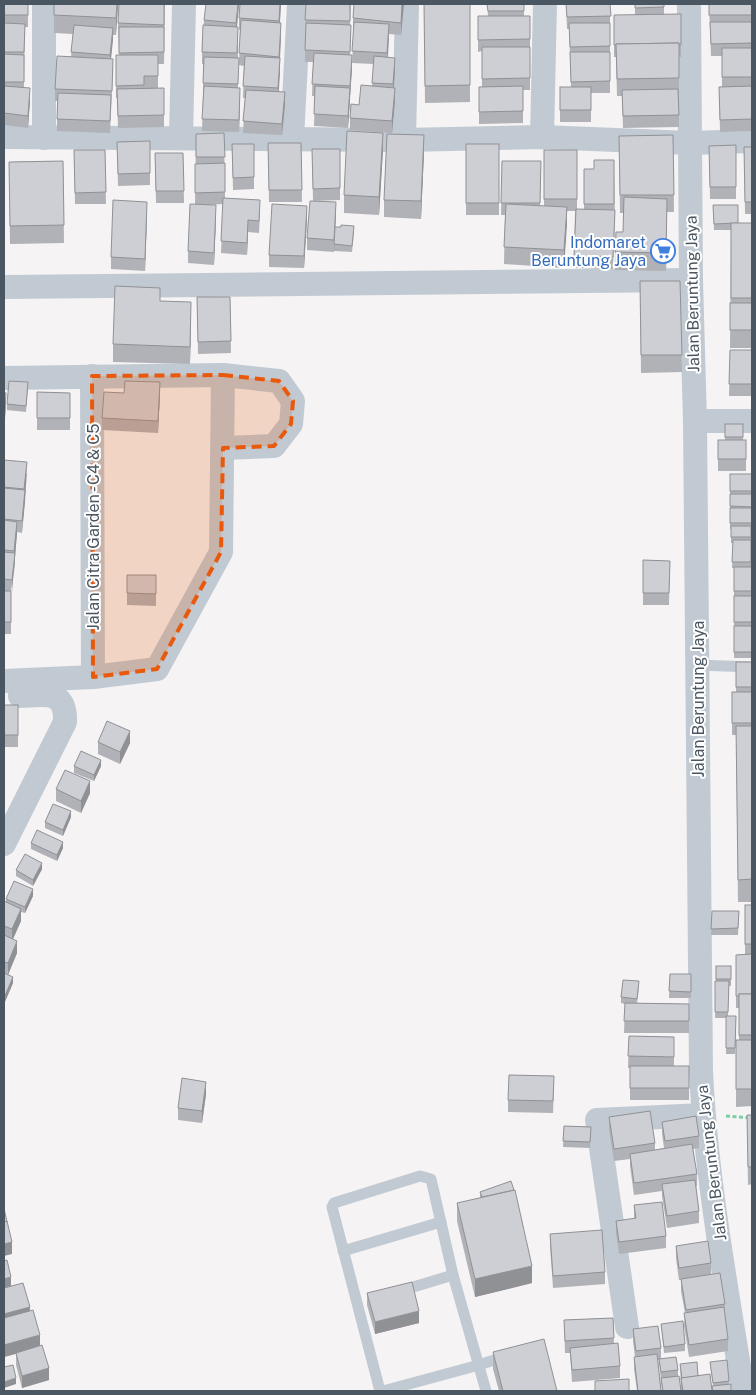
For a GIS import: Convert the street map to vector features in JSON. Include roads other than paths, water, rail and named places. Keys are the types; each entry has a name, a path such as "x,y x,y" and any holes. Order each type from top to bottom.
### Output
{"street":[{"path":"44,4 44,138"},
{"path":"181,138 184,4"},
{"path":"292,139 299,4"},
{"path":"404,140 407,4"},
{"path":"542,137 545,4"},
{"name":"Jalan Beruntung Jaya","path":"689,4 701,1071 703,1115 714,1204 743,1391"},
{"path":"4,137 404,140 542,137 690,142 752,141"},
{"path":"4,287 691,280"},
{"path":"4,680 93,677 157,669 221,552 224,375"},
{"path":"4,378 224,375 279,381 293,401 291,424 274,446 223,448"},
{"name":"Jalan Citra Garden - C4 & C5","path":"92,376 93,677"},
{"path":"695,421 752,421"},
{"path":"4,696 49,695 57,698 63,705 65,722 4,844"},
{"path":"627,1328 596,1120 703,1115"}],"lane":[{"path":"697,665 752,667"},
{"path":"486,1391 479,1365 453,1276 431,1179 420,1176 334,1203 332,1210 343,1251 362,1302 382,1391 479,1365 518,1351"},
{"path":"343,1251 441,1222"},
{"path":"386,1295 453,1276"}],"place":[{"name":"Indomaret Beruntung Jaya","path":"663,251"}]}
